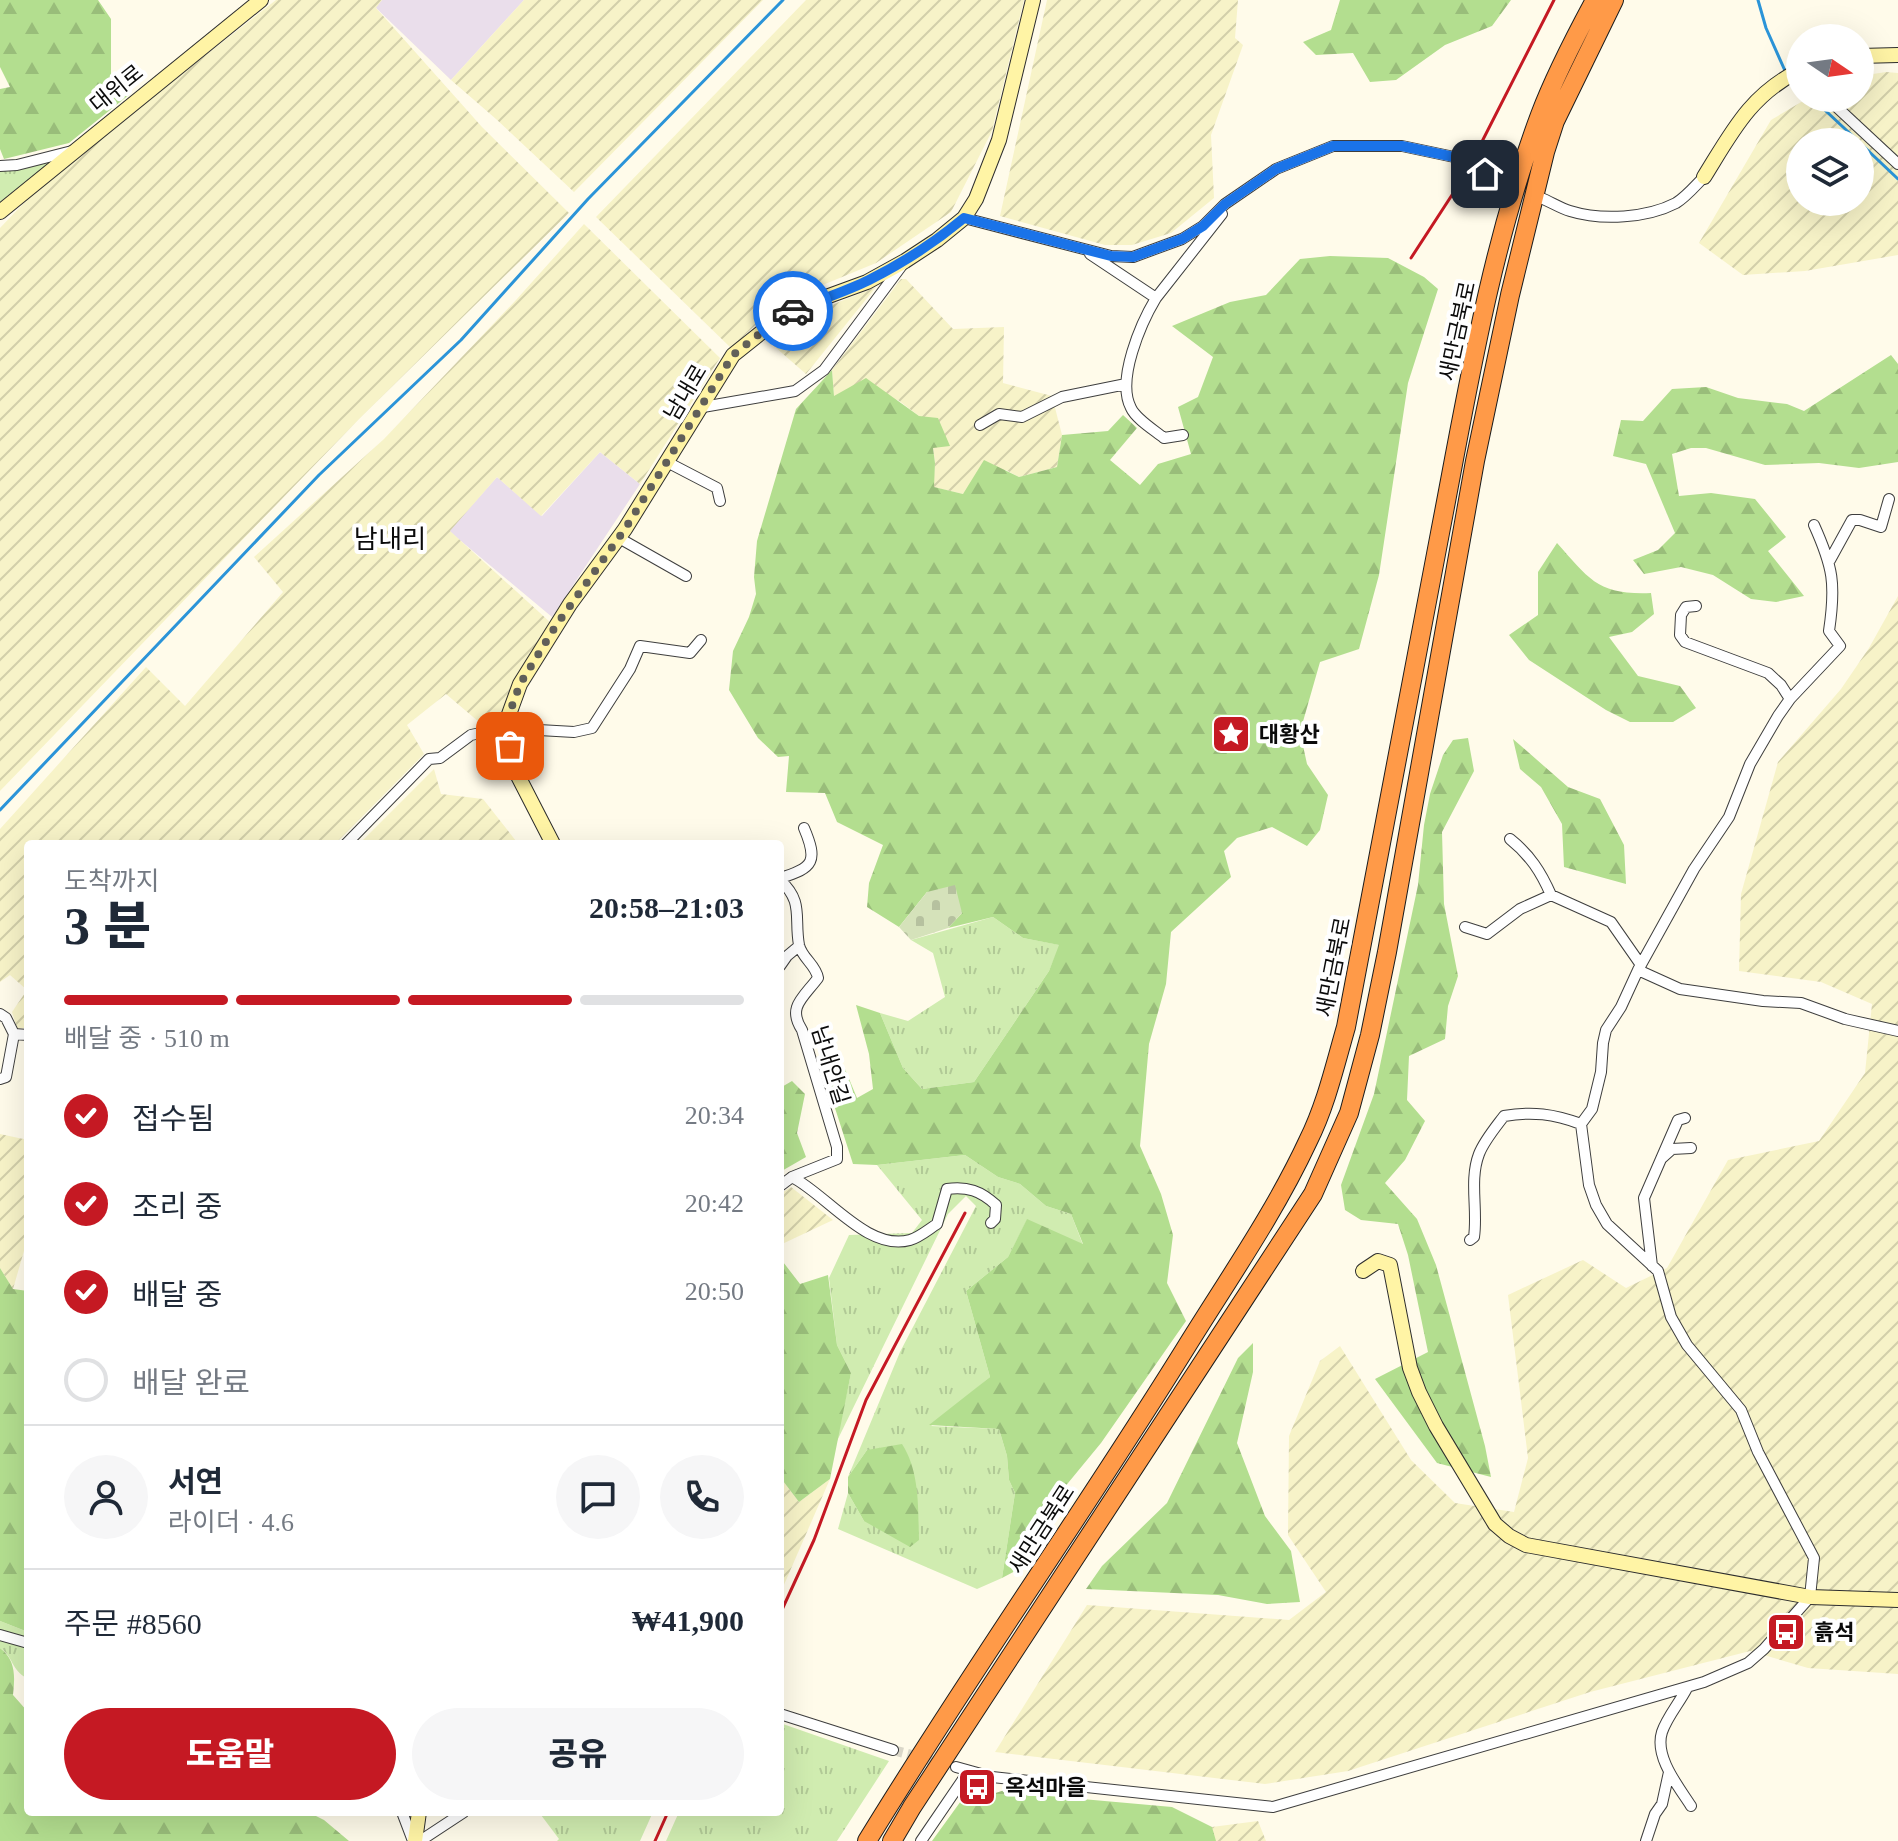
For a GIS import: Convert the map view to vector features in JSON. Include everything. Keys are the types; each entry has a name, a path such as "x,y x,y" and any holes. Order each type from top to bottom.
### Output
{"highway":[{"name":"새만금북로","path":"867,1841 916,1761 1140,1422 1274,1205 1309,1140 1329,1090 1346,1027 1455,453 1489,291 1525,157 1541,112 1595,0"},
{"name":"새만금북로","path":"894,1841 912,1807 1313,1194 1349,1113 1387,952 1475,461 1510,295 1555,121 1614,0"},
{"path":"858,1841 916,1761"}],"street":[{"name":"대위로","path":"0,212 261,0"},
{"name":"남내로","path":"504,728 520,684 570,604 619,538 733,355 778,319 815,301 867,282 937,240 964,218 976,199 999,140 1033,0"},
{"path":"1874,56 1898,55"},
{"path":"1541,198 1579,213 1632,215 1655,212 1679,201 1704,177 1737,123 1776,82 1786,77"},
{"path":"1842,112 1898,164"},
{"path":"964,218 1111,256 1133,257 1182,239 1276,169 1333,146 1402,146 1454,157 1485,174"},
{"path":"0,166 72,151"},
{"path":"1183,435 1164,438 1132,411 1126,384 1134,348 1156,298 1221,217 1225,204"},
{"path":"1081,248 1156,298"},
{"path":"703,407 795,391 809,383 824,370 905,261"},
{"path":"980,425 999,414 1022,417 1062,397 1126,384"},
{"path":"667,462 717,488 720,501"},
{"path":"1830,560 1852,520 1881,527 1889,499"},
{"path":"956,1767 968,1772 1273,1807 1687,1688 1748,1663 1810,1597 1814,1558 1758,1452 1741,1410 1687,1345 1671,1317 1658,1271 1607,1224 1596,1205 1589,1185 1581,1124 1592,1109 1601,1072 1606,1030 1640,967 1694,869 1729,817 1750,764 1790,699 1840,646 1829,631 1833,604 1830,560 1814,525"},
{"path":"619,538 686,576"},
{"path":"1696,606 1686,607 1681,615 1680,635 1685,642 1768,673 1790,699"},
{"path":"350,840 429,759 440,758 471,735 504,728 574,732 592,728 630,669 640,646 690,653 701,640"},
{"path":"504,728 517,774 551,840"},
{"name":"남내안길","path":"784,878 803,872 810,865 813,856 804,828"},
{"path":"1510,839 1527,853 1551,895 1611,922 1640,967 1680,989 1801,1003 1845,1019 1898,1031"},
{"name":"남내안길","path":"784,883 793,892 800,929 799,946 816,969 818,978 795,1009 795,1019 802,1030 837,1147 837,1159 784,1183"},
{"path":"1465,927 1487,934 1520,909 1551,895"},
{"path":"784,960 799,946"},
{"path":"0,1014 6,1018 14,1034 6,1077 0,1079"},
{"path":"14,1034 24,1035"},
{"path":"1470,1240 1474,1237 1476,1225 1474,1179 1479,1153 1504,1116 1534,1112 1581,1124"},
{"path":"1652,1266 1644,1198 1678,1120 1685,1118"},
{"path":"1658,1162 1672,1149 1691,1148"},
{"path":"792,1177 811,1187 867,1232 894,1243 914,1239 937,1224 947,1189 962,1187 985,1194 996,1205 995,1219 991,1223"},
{"path":"1363,1271 1378,1261 1390,1265 1410,1368 1419,1392 1485,1508 1495,1524 1509,1536 1526,1545 1810,1597 1898,1600"},
{"path":"0,1635 24,1642"},
{"path":"1687,1688 1662,1733 1661,1747 1669,1772 1691,1806"},
{"path":"784,1715 893,1750"},
{"path":"921,1841 968,1772"},
{"path":"1646,1841 1655,1814 1662,1804 1669,1772"},
{"path":"404,1816 416,1841"},
{"path":"416,1841 419,1816"},
{"path":"416,1841 457,1816"}],"shaded area":[{"path":"276,0 382,0 376,8 482,127 569,213 360,418 0,791 0,228 43,183"},
{"path":"382,0 524,0 451,80 375,7"},
{"path":"524,0 763,0 574,192 451,80"},
{"path":"806,0 1024,0 992,131 951,212 876,263 779,303 731,348 596,217"},
{"path":"1047,0 1238,0 1235,38 1243,45 1211,135 1214,198 1171,233 1132,245 1105,245 1000,216"},
{"path":"1898,73 1898,255 1805,271 1743,275 1699,243 1771,120 1786,111 1874,112 1874,74"},
{"path":"584,224 720,358 640,484 600,452 541,516 497,477 450,531 551,623 498,721 479,722 446,694 407,725 424,754 339,840 24,840 24,987 10,975 0,982 0,829 146,667 185,706 283,592 254,557 384,439"},
{"path":"901,279 906,279 953,329 1004,327 1003,383 1052,396 1062,435 1057,467 1019,477 1006,470 963,494 933,487 933,447 949,445 919,416 898,400 834,396 832,370"},
{"path":"876,287 806,374 767,340 787,323"},
{"path":"600,452 640,484 552,617 449,531 497,477 542,516"},
{"path":"1898,596 1898,1674 1808,1668 1750,1651 1590,1692 1348,1771 1265,1784 995,1752 1087,1605 1289,1620 1326,1592 1288,1535 1289,1436 1320,1361 1340,1346 1411,1460 1455,1503 1514,1512 1528,1458 1508,1295 1583,1260 1626,1288 1667,1268 1728,1160 1819,1141 1865,1073 1872,1004 1821,982 1739,971 1741,894 1778,762 1841,689 1869,648"},
{"path":"434,769 441,794 483,799 515,840 363,840"},
{"path":"24,994 24,1028 17,1028 12,1012"},
{"path":"0,1134 24,1139 24,1251 13,1289 0,1268"},
{"path":"791,1187 833,1220 784,1243 784,1191"},
{"path":"830,1479 784,1585 784,1482 799,1502"},
{"path":"1258,1821 1266,1841 1215,1841 1212,1827"}],"green space":[{"path":"0,0 98,0 111,19 111,86 130,94 69,143 4,159 0,149 0,89 10,87 0,67"},
{"path":"1340,0 1511,0 1492,26 1445,45 1396,80 1370,82 1353,53 1316,55 1303,42 1331,30"},
{"path":"49,163 0,202 0,168"},
{"path":"1330,256 1388,258 1424,277 1438,289 1408,383 1379,575 1359,649 1320,662 1300,732 1307,764 1328,795 1320,830 1307,846 1272,827 1237,838 1224,851 1231,877 1171,932 1166,984 1149,1044 1140,1146 1161,1194 1173,1235 1167,1283 1186,1321 1101,1443 1059,1494 1019,1569 1002,1578 1015,1493 1009,1480 1007,1456 999,1429 929,1425 990,1377 966,1291 1008,1257 1027,1219 1083,1244 1071,1214 1046,1206 1020,1184 998,1177 965,1155 877,1165 853,1164 824,1074 845,1069 857,1098 873,1089 869,1054 856,1005 880,1013 903,1068 922,1089 974,1082 1049,971 1059,945 1023,938 993,917 948,928 962,913 927,892 899,927 867,907 869,883 883,845 837,822 825,793 786,792 789,756 778,757 758,738 729,690 733,651 756,594 757,541 796,409 832,370 834,396 866,378 919,416 938,418 950,446 933,448 934,487 963,494 984,460 1019,477 1057,467 1062,435 1108,431 1123,415 1137,428 1110,460 1140,485 1158,464 1191,454 1178,407 1198,397 1213,357 1172,326 1230,302 1266,295 1300,259"},
{"path":"1891,355 1898,364 1898,462 1859,468 1819,463 1765,465 1706,448 1691,448 1672,454 1679,496 1711,493 1755,499 1786,537 1768,551 1804,596 1776,602 1751,599 1713,575 1681,567 1644,574 1633,560 1658,550 1675,533 1646,464 1613,456 1621,420 1643,421 1672,389 1706,387 1738,398 1787,404 1804,411"},
{"path":"1557,543 1596,583 1619,591 1651,593 1654,614 1632,632 1609,637 1638,676 1680,686 1696,708 1673,722 1630,722 1529,660 1509,635 1538,615 1538,572"},
{"path":"1468,738 1474,771 1442,832 1444,904 1458,976 1448,1006 1445,1039 1409,1056 1407,1100 1425,1121 1405,1160 1385,1183 1417,1219 1436,1265 1491,1477 1437,1463 1375,1379 1428,1352 1408,1255 1398,1224 1361,1220 1345,1210 1341,1185 1374,1094 1418,885 1430,794 1443,755 1453,740"},
{"path":"1513,739 1568,787 1600,799 1624,845 1626,884 1564,867 1562,824 1541,787 1520,769"},
{"path":"955,885 962,913 948,928 911,940 899,927 927,892"},
{"path":"993,917 1023,938 1060,945 1049,971 974,1082 922,1089 903,1068 880,1013 908,1021 945,997 933,953 911,940"},
{"path":"792,1081 805,1094 797,1133 806,1157 784,1170 784,1086"},
{"path":"965,1155 998,1177 1020,1184 1046,1206 1071,1214 1083,1245 1027,1220 1008,1257 966,1291 990,1377 931,1426 999,1429 1007,1456 1009,1480 1015,1493 1002,1578 977,1589 838,1529 848,1493 864,1521 867,1450 848,1477 900,1352 976,1206 966,1196 948,1214 836,1443 851,1373 837,1345 829,1278 849,1235 912,1233 922,1220 877,1165"},
{"path":"784,1263 800,1284 828,1275 837,1345 851,1373 830,1479 799,1502 784,1482"},
{"path":"0,1268 13,1289 24,1290 24,1630 0,1621"},
{"path":"1253,1343 1253,1372 1237,1443 1265,1516 1291,1551 1300,1602 1267,1604 1218,1595 1086,1589 1102,1566 1167,1503 1238,1358"},
{"path":"902,1444 912,1466 918,1503 919,1540 910,1547 864,1521 848,1493 848,1477 867,1450"},
{"path":"0,1621 24,1630 24,1676 8,1655 0,1648"},
{"path":"0,1648 12,1663 13,1695 24,1707 24,1816 316,1816 349,1841 0,1841"},
{"path":"784,1724 889,1761 837,1841 666,1841 677,1816 784,1816"},
{"path":"1008,1789 1026,1794 1172,1807 1212,1827 1216,1841 932,1841 966,1794 986,1796"},
{"path":"542,1816 651,1816 640,1841 557,1841 559,1839"}],"waterway":[{"path":"0,810 319,475 461,340 588,199 783,0"},
{"path":"1758,0 1766,28 1786,73"},
{"path":"1827,112 1844,128"},
{"path":"1874,156 1898,179"}],"tunnel":[{"path":"1485,174 1517,188"},
{"path":"893,1750 956,1767"}],"railway":[{"path":"1411,258 1465,175 1554,0"},
{"path":"784,1605 814,1540 866,1400 965,1213"},
{"path":"655,1841 666,1816"}],"way so far":[{"path":"510,746 504,728 520,684 555,627 625,529 733,355 778,319 793,311"}],"place":[{"name":"대황산","path":"1231,734"},
{"name":"흙석","path":"1786,1632"},
{"name":"옥석마을","path":"977,1787"}],"district":[{"name":"남내리","path":"390,539"}],"route":[{"path":"793,311 867,282 937,240 964,218 1111,256 1133,257 1182,239 1276,169 1333,146 1402,146 1454,157 1485,174"}]}
